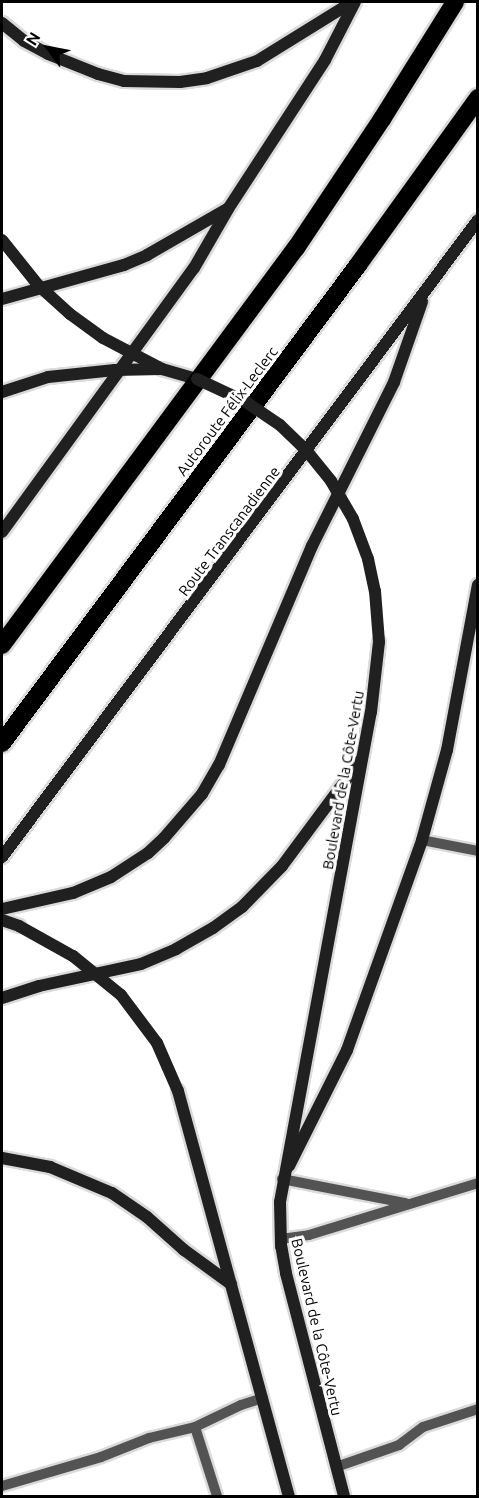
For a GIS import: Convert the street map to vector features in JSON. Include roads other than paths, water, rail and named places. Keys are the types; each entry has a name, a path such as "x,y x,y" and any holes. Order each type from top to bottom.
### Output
{"highway":[{"path":"2,645 296,248 382,119 455,2"},
{"name":"Autoroute Félix-Leclerc","path":"2,743 358,265 477,98"}],"main road":[{"path":"2,23 48,54 98,74 133,82 180,82 207,78 257,61 353,2"},
{"path":"2,531 194,268 228,209 325,60 353,2"},
{"path":"2,299 124,265 147,255 228,209"},
{"name":"Route Transcanadienne","path":"2,857 477,220"},
{"name":"Boulevard de la Côte-Vertu","path":"2,240 38,285 70,314 103,338 162,369 210,384 246,402 293,437 320,467 342,499 368,559 375,591 379,642 375,687 282,1179 280,1202 281,1239 301,1339 344,1497"},
{"path":"2,909 73,893 111,877 148,852 194,805 219,765 329,509 394,382 426,290"},
{"path":"2,392 48,377 162,369"},
{"path":"282,1179 347,1050 422,840 447,750 477,585"},
{"path":"2,998 39,986 141,964 176,949 213,928 242,907 282,866 362,757"},
{"path":"2,920 56,944 121,996 157,1042 178,1091 289,1497"},
{"path":"2,1158 50,1167 112,1193 147,1217 184,1250 231,1284"}],"lane":[{"path":"422,840 477,851"},
{"path":"282,1179 406,1203"},
{"path":"281,1239 309,1235 406,1203 477,1183"},
{"path":"2,1486 101,1457 149,1438 195,1427 241,1404 263,1398"},
{"path":"336,1467 399,1445 423,1426 477,1409"},
{"path":"195,1427 217,1497"}]}
